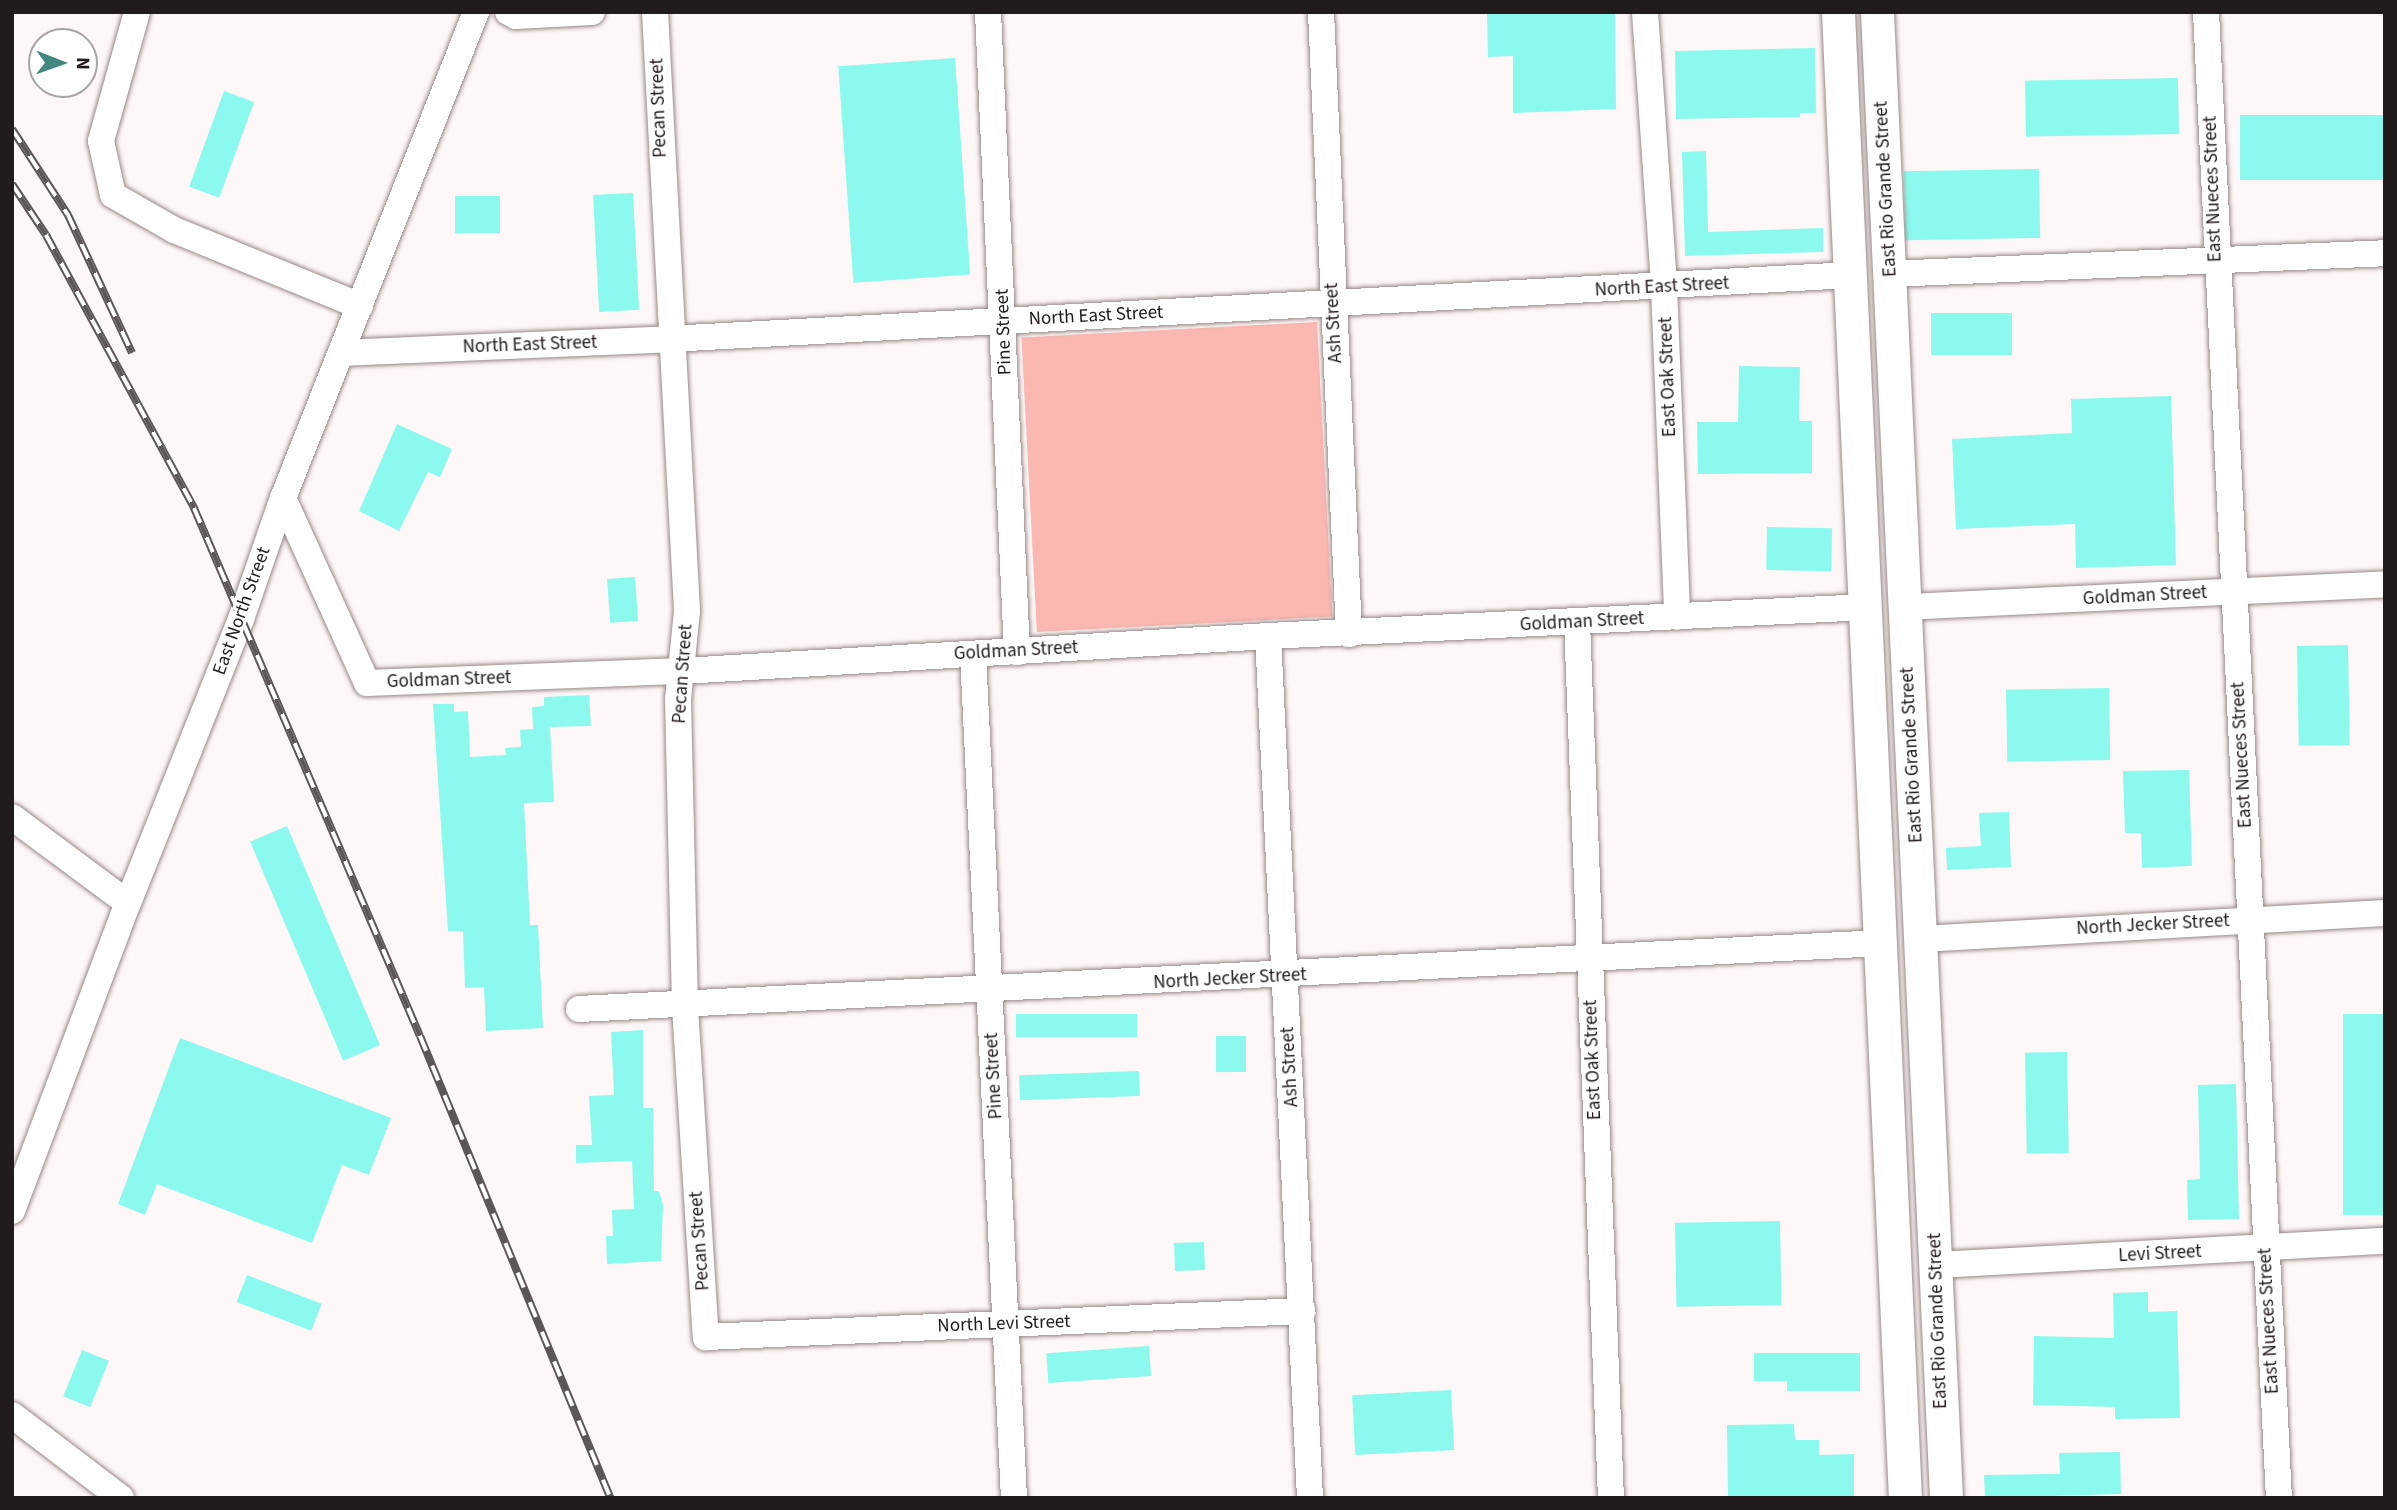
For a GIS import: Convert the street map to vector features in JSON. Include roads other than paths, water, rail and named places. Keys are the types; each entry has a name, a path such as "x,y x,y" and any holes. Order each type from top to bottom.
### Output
{"main road":[{"name":"East Rio Grande Street","path":"1838,12 1863,513 1905,1498"},
{"name":"East Rio Grande Street","path":"1877,12 1946,1498"},
{"path":"1863,513 1880,532 1884,578 1890,595 1905,607"},
{"path":"1867,607 1884,622 1889,673 1910,698"}],"street":[{"path":"137,12 101,141 103,167 113,195 139,213 360,306"},
{"name":"East North Street","path":"12,1211 128,903 241,619 283,498 476,12"},
{"path":"508,12 516,16 592,12"},
{"name":"Pecan Street","path":"655,12 669,339 687,611 683,671 678,699 685,1007 706,1337"},
{"name":"Pine Street","path":"988,12 1017,652"},
{"name":"Ash Street","path":"1321,12 1332,304 1349,634"},
{"name":"East Oak Street","path":"1645,12 1664,287 1677,617"},
{"name":"East Nueces Street","path":"2206,12 2216,262 2279,1498"},
{"path":"1889,274 2385,253"},
{"name":"North East Street","path":"341,353 669,339 1850,275"},
{"name":"Goldman Street","path":"283,498 367,683 683,671 1268,636 1867,607"},
{"name":"Goldman Street","path":"1905,607 2385,583"},
{"name":"East Oak Street","path":"1577,622 1611,1498"},
{"name":"Ash Street","path":"1268,636 1310,1498"},
{"name":"Pine Street","path":"973,654 1014,1498"},
{"path":"12,817 128,903"},
{"name":"North Jecker Street","path":"1921,939 2385,913"},
{"name":"North Jecker Street","path":"579,1009 685,1007 1286,977 1881,943"},
{"name":"Levi Street","path":"1936,1265 2385,1241"},
{"name":"North Levi Street","path":"706,1337 1302,1311"},
{"path":"12,1415 121,1498"}],"railway":[{"path":"12,129 68,215 132,353"},
{"path":"12,184 46,235 194,508 420,1036 610,1498"}]}
